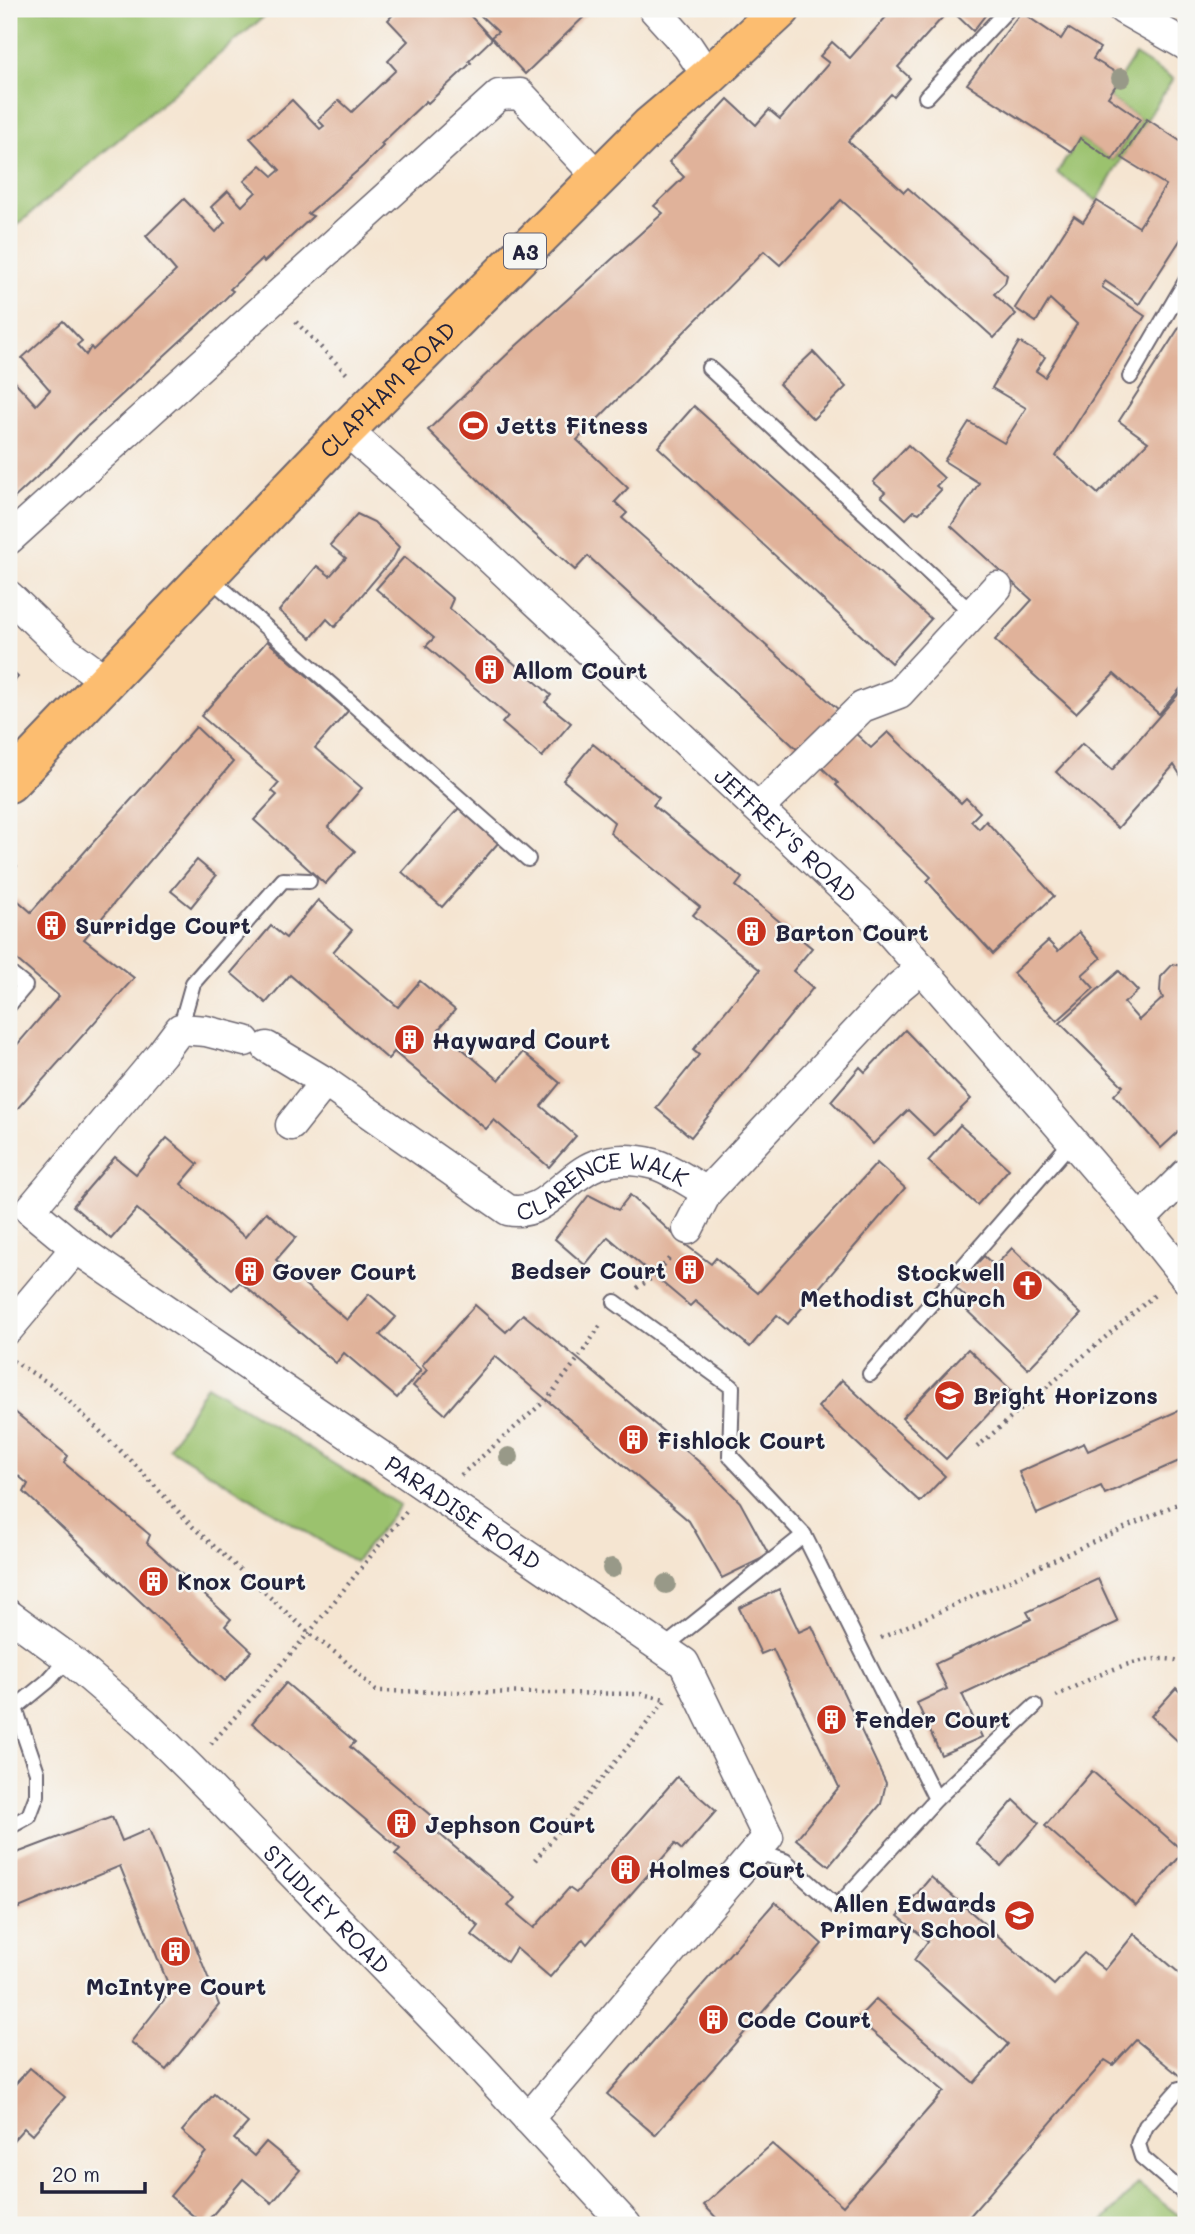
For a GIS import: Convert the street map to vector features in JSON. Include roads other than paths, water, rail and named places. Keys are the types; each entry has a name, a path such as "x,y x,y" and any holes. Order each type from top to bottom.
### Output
{"highway":[{"name":"CLAPHAM ROAD","path":"9,783 374,401 650,126 781,9"}],"street":[{"path":"654,9 688,47 708,77"},
{"path":"1122,9 1186,45"},
{"path":"9,539 499,95 520,94 599,178"},
{"name":"JEFFREY'S ROAD","path":"346,430 478,547 889,931 1140,1220 1184,1275"},
{"path":"759,808 862,707 898,693 997,587"},
{"path":"9,596 67,652 107,681"},
{"name":"CLARENCE WALK","path":"688,1228 707,1192 899,987 922,968"},
{"name":"CLARENCE WALK","path":"180,1029 206,1031 256,1044 324,1082 508,1210 520,1213 533,1210 594,1166 617,1160 630,1159 656,1165 707,1192"},
{"name":"PARADISE ROAD","path":"180,1029 30,1210 76,1248 684,1663 768,1837 757,1851"},
{"path":"290,1125 324,1082"},
{"path":"1140,1220 1186,1174"},
{"path":"9,1328 76,1248"},
{"name":"STUDLEY ROAD","path":"9,1615 68,1658 144,1723 190,1768 476,2062 626,2225"},
{"path":"528,2119 757,1851"}],"lane":[{"path":"926,97 1008,9"},
{"path":"1130,377 1186,281"},
{"path":"709,368 972,613"},
{"path":"207,576 528,859"},
{"path":"180,1029 193,983 202,972 284,880 309,881"},
{"path":"9,972 25,986 9,1005"},
{"path":"870,1374 1072,1142"},
{"path":"615,1303 732,1387 730,1456 804,1535 936,1799"},
{"path":"663,1648 804,1535"},
{"path":"9,1826 29,1816 37,1795 37,1772 12,1709 48,1681 68,1658"},
{"path":"757,1851 786,1861 837,1907 936,1799 1035,1706"},
{"path":"1178,2089 1146,2126 1138,2144 1142,2157 1186,2195"}],"place":[{"name":"Jetts Fitness","path":"473,425"},
{"name":"Allom Court","path":"489,670"},
{"name":"Surridge Court","path":"52,925"},
{"name":"Barton Court","path":"752,932"},
{"name":"Hayward Court","path":"409,1040"},
{"name":"Bedser Court","path":"689,1270"},
{"name":"Gover Court","path":"249,1271"},
{"name":"Stockwell Methodist Church","path":"1028,1285"},
{"name":"Bright Horizons","path":"950,1395"},
{"name":"Fishlock Court","path":"634,1440"},
{"name":"Knox Court","path":"154,1581"},
{"name":"Fender Court","path":"831,1719"},
{"name":"Jephson Court","path":"402,1824"},
{"name":"Holmes Court","path":"625,1869"},
{"name":"Allen Edwards Primary School","path":"1019,1916"},
{"name":"McIntyre Court","path":"176,1952"},
{"name":"Code Court","path":"714,2019"}]}
